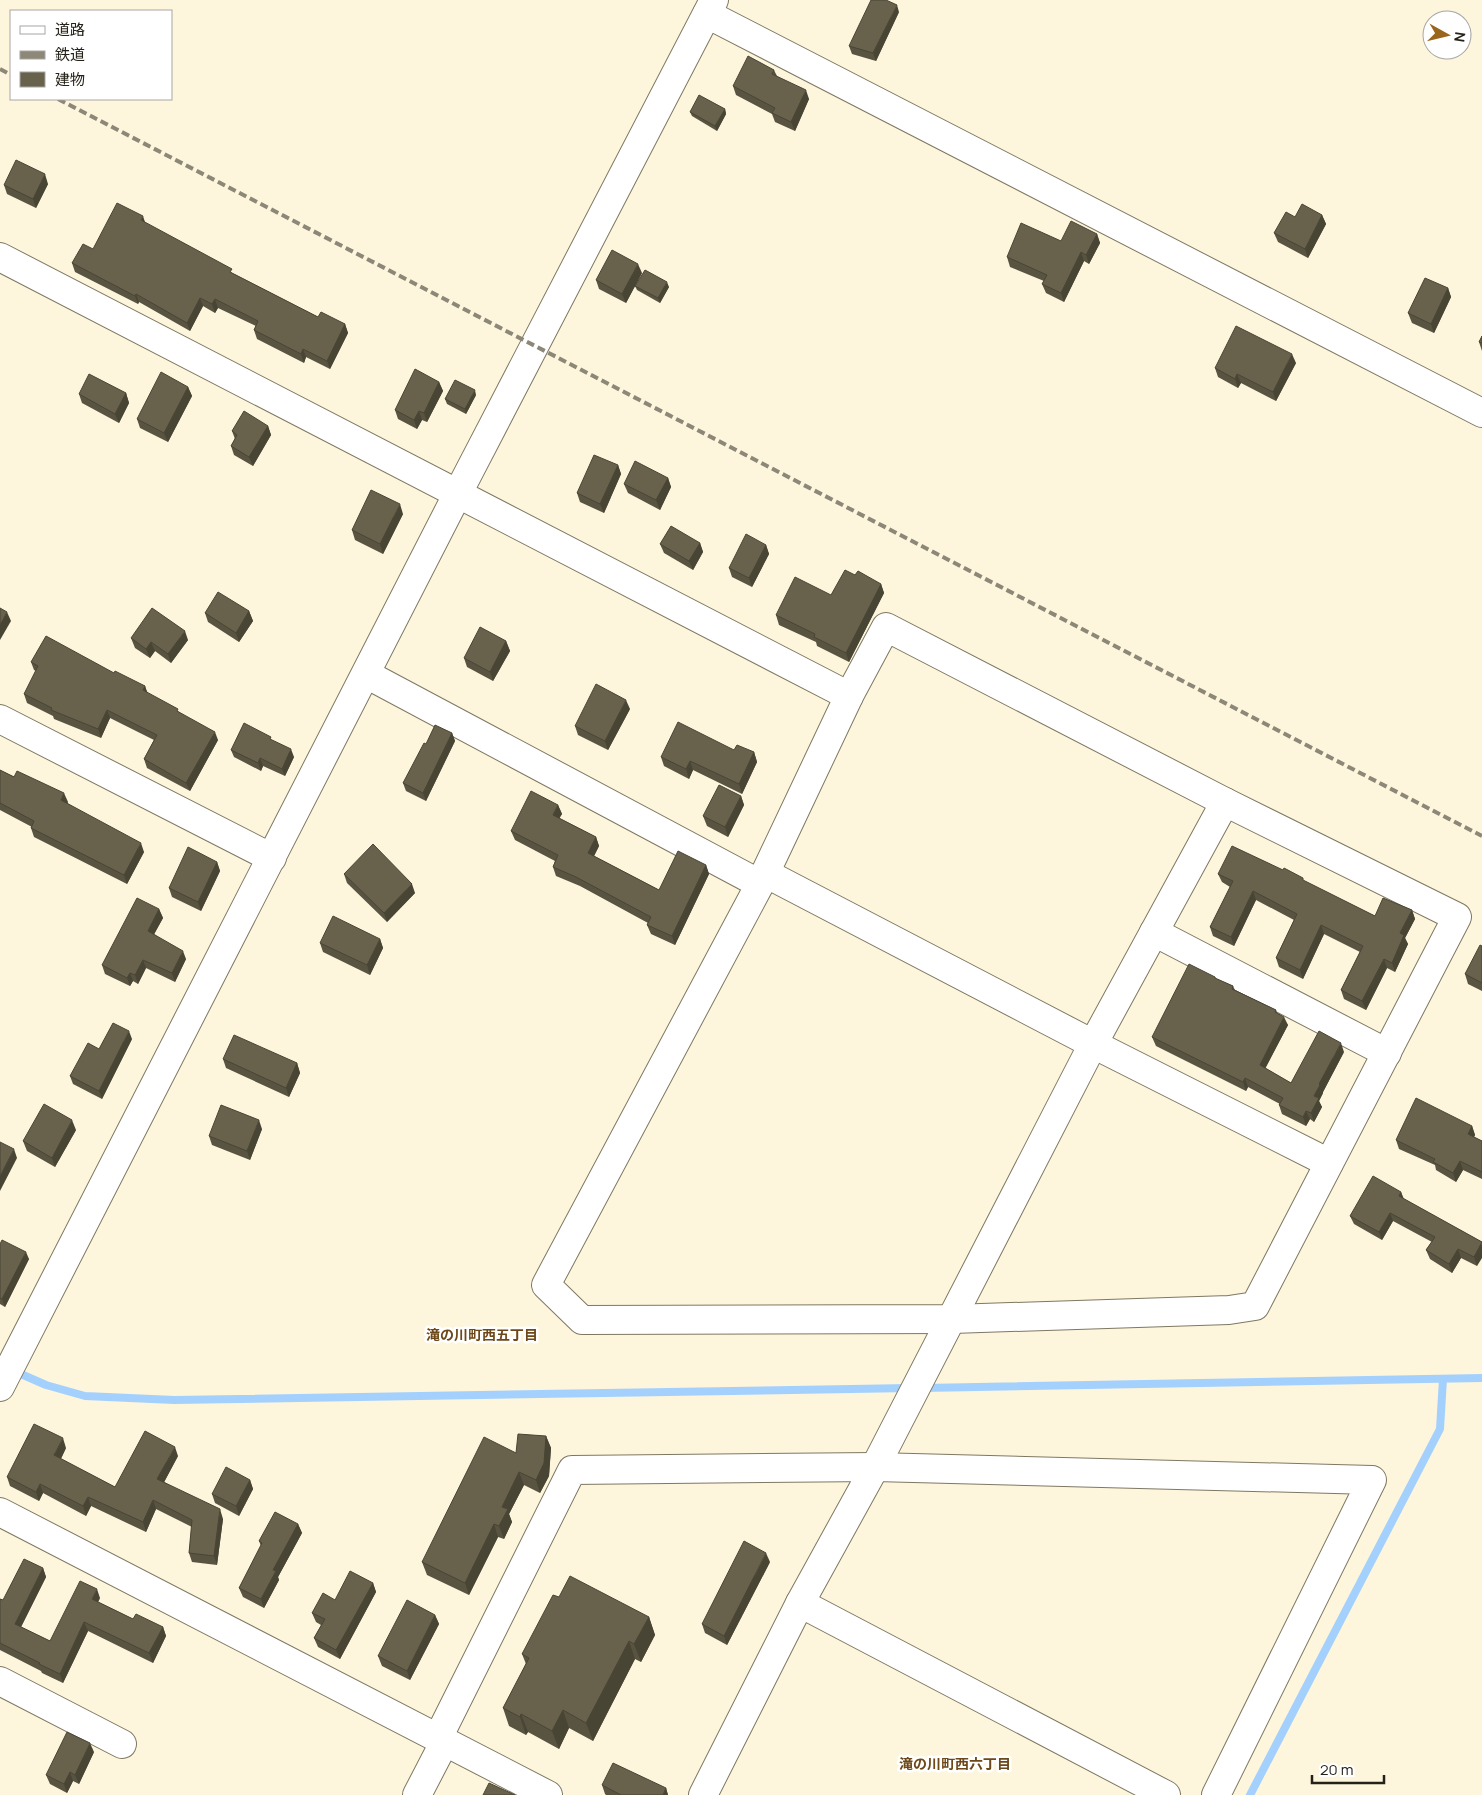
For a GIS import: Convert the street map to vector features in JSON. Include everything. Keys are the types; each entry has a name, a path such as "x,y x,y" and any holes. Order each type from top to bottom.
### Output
{"street":[{"path":"0,1387 458,493 711,7 1482,413"},
{"path":"0,257 849,696"},
{"path":"886,627 1225,802 1458,917 1255,1306 1229,1310 952,1319 582,1320 546,1285 763,878 849,696 886,627"},
{"path":"366,674 763,878 1329,1162"},
{"path":"0,719 272,858"},
{"path":"703,1795 800,1603 875,1467 1093,1044 1225,802"},
{"path":"1154,932 1387,1053"},
{"path":"417,1795 572,1470 875,1467 1372,1480 1216,1795"},
{"path":"0,1512 548,1795"},
{"path":"800,1603 1166,1795"},
{"path":"0,1681 122,1744"}],"building":[{"path":"871,0 886,0 897,5 873,53 849,46"},
{"path":"748,56 774,70 772,74 806,90 791,122 772,113 775,108 733,86"},
{"path":"699,95 725,109 715,126 690,112"},
{"path":"16,160 45,174 33,199 4,185"},
{"path":"117,203 143,216 141,220 232,269 230,272 318,317 321,312 345,324 327,361 303,349 301,354 254,330 258,321 215,299 212,304 200,298 187,323 136,294 135,296 72,263 83,244 93,249"},
{"path":"1302,204 1322,215 1305,249 1274,233 1286,212 1295,217"},
{"path":"1071,221 1097,234 1086,255 1081,252 1061,293 1042,284 1047,275 1007,257 1021,223 1061,241"},
{"path":"612,250 638,264 622,294 596,280"},
{"path":"645,270 667,282 658,298 635,286"},
{"path":"1425,278 1448,288 1431,324 1408,313"},
{"path":"1236,326 1292,354 1273,392 1237,374 1235,379 1215,368"},
{"path":"415,369 439,382 424,413 419,411 414,420 395,410"},
{"path":"161,372 188,387 164,433 137,419"},
{"path":"89,374 126,393 115,414 79,394"},
{"path":"455,380 475,390 465,409 445,399"},
{"path":"244,411 268,426 249,457 231,446 237,435 232,431"},
{"path":"594,455 618,465 600,504 577,493"},
{"path":"635,461 668,478 656,500 624,484"},
{"path":"371,490 400,504 380,544 352,530"},
{"path":"671,526 700,543 689,561 660,544"},
{"path":"746,534 766,545 749,578 729,568"},
{"path":"845,570 855,575 858,571 881,584 846,653 814,637 815,634 776,615 795,577 831,595"},
{"path":"218,592 249,611 236,633 205,613"},
{"path":"0,608 7,612 0,625"},
{"path":"152,608 185,631 168,654 151,642 146,649 131,638"},
{"path":"480,627 506,641 490,672 464,658"},
{"path":"46,636 114,673 115,671 145,686 143,690 215,732 186,783 144,759 157,735 107,710 98,729 51,710 52,708 24,694 38,666 31,662"},
{"path":"596,684 626,700 605,741 575,726"},
{"path":"678,722 734,750 737,745 754,752 739,784 690,761 686,769 661,757"},
{"path":"244,723 291,749 282,769 260,758 258,763 231,750"},
{"path":"435,725 452,733 423,793 403,783"},
{"path":"0,770 14,777 17,771 64,793 61,800 141,843 124,875 31,828 34,821 0,803"},
{"path":"719,785 741,796 725,827 703,816"},
{"path":"531,791 558,805 553,815 596,837 588,853 659,890 678,851 706,865 672,936 647,925 651,917 576,877 553,867 558,855 511,831"},
{"path":"373,844 412,884 384,913 344,874"},
{"path":"1232,846 1283,870 1284,868 1303,878 1303,880 1375,916 1383,898 1412,910 1400,933 1404,935 1392,963 1384,959 1362,1001 1341,990 1363,946 1321,925 1300,970 1276,958 1297,914 1253,891 1231,937 1210,927 1233,881 1218,874"},
{"path":"188,847 217,862 198,902 169,888"},
{"path":"137,898 159,909 148,931 183,951 172,973 143,960 135,975 130,973 127,978 102,965"},
{"path":"333,916 380,939 367,965 320,943"},
{"path":"1480,945 1482,946 1482,983 1465,974"},
{"path":"1189,964 1233,986 1232,989 1276,1010 1275,1012 1284,1017 1260,1065 1291,1083 1319,1031 1341,1043 1319,1084 1314,1096 1319,1098 1311,1113 1306,1111 1303,1117 1279,1105 1283,1098 1245,1078 1243,1082 1152,1037"},
{"path":"113,1023 129,1031 99,1091 70,1076 88,1043 99,1049"},
{"path":"234,1035 297,1063 286,1088 223,1059"},
{"path":"1416,1098 1472,1126 1468,1134 1482,1141 1482,1172 1460,1161 1453,1173 1433,1162 1435,1159 1396,1140"},
{"path":"44,1104 72,1120 52,1158 23,1141"},
{"path":"221,1105 259,1120 247,1151 209,1136"},
{"path":"0,1142 14,1149 0,1176"},
{"path":"1373,1176 1401,1192 1399,1196 1482,1242 1474,1257 1458,1249 1449,1264 1426,1250 1435,1237 1390,1213 1379,1232 1350,1216"},
{"path":"2,1240 26,1252 2,1299 0,1298 0,1244"},
{"path":"34,1424 63,1438 54,1455 115,1487 145,1431 175,1447 157,1479 220,1509 214,1556 189,1553 192,1520 153,1500 143,1522 88,1497 83,1506 40,1484 36,1492 7,1477"},
{"path":"518,1434 546,1436 544,1463 536,1480 519,1472 502,1507 508,1509 499,1526 494,1524 465,1583 422,1562 484,1437 516,1453"},
{"path":"226,1467 250,1480 236,1506 212,1494"},
{"path":"275,1512 298,1524 273,1570 276,1571 261,1599 239,1588 262,1543 259,1541"},
{"path":"744,1541 766,1553 724,1636 702,1624"},
{"path":"24,1559 43,1568 15,1624 50,1641 80,1581 97,1589 92,1599 133,1619 136,1614 163,1627 149,1653 84,1622 60,1674 0,1643 0,1599 3,1600"},
{"path":"350,1571 373,1583 336,1650 314,1638 325,1619 312,1613 323,1593 335,1600"},
{"path":"570,1576 649,1617 634,1644 629,1641 586,1723 563,1710 552,1731 521,1714 520,1717 503,1708 529,1658 522,1654 553,1595 559,1597"},
{"path":"407,1600 435,1615 407,1671 378,1656"},
{"path":"67,1732 90,1743 75,1775 70,1772 64,1784 46,1775"},
{"path":"613,1763 666,1788 663,1795 621,1795 602,1785"},
{"path":"489,1783 515,1795 483,1795"}],"waterway":[{"path":"14,1371 46,1385 85,1396 174,1400 910,1388"},
{"path":"922,1388 1482,1378"},
{"path":"1250,1795 1440,1429 1443,1379"}],"railway":[{"path":"0,69 10,74"},
{"path":"60,100 1482,836"}],"district":[{"name":"滝の川町西五丁目","path":"482,1334"},
{"name":"滝の川町西六丁目","path":"955,1763"}]}
